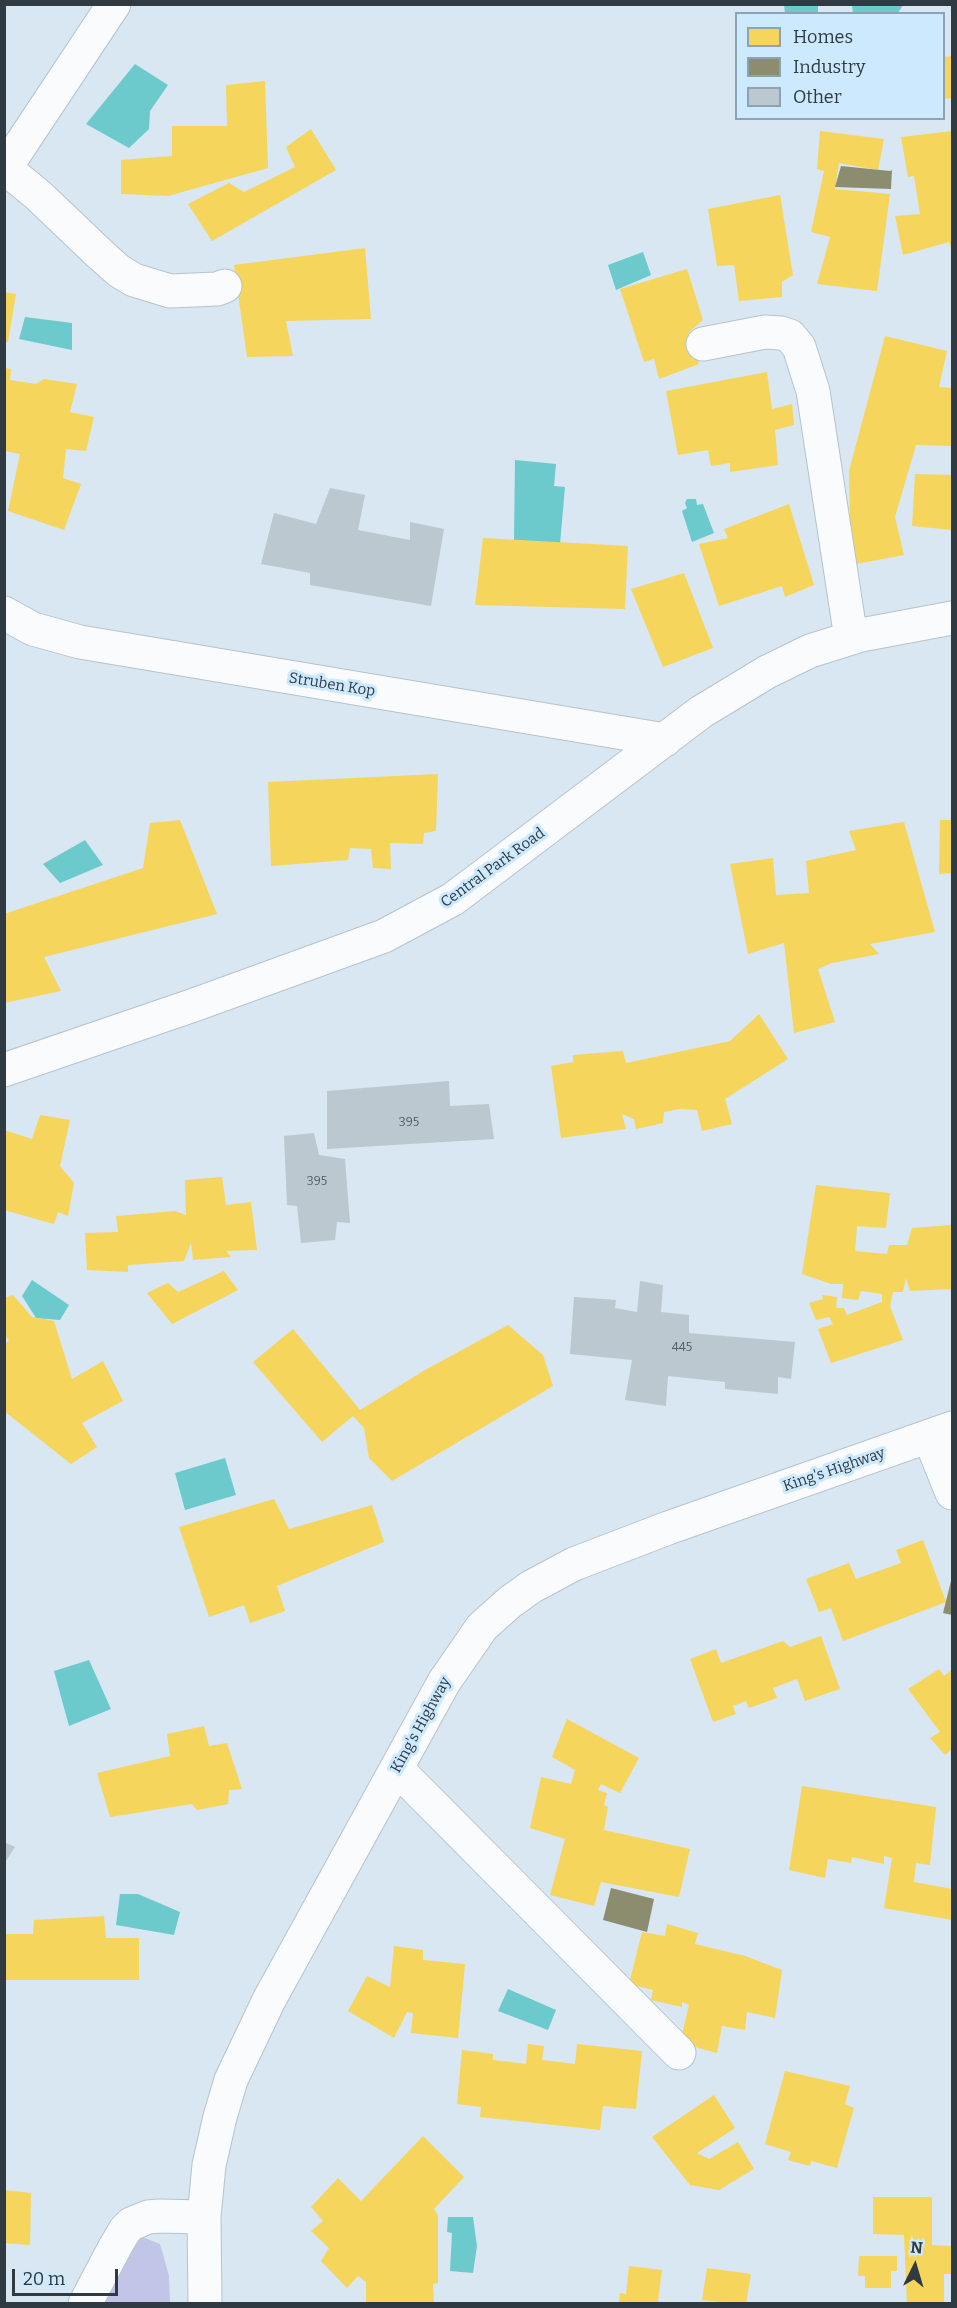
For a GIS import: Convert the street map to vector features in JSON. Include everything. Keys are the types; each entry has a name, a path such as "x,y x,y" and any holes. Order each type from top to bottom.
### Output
{"street":[{"path":"114,4 5,169 38,195 102,256 134,280 170,291 217,289 225,286"},
{"path":"703,344 765,332 790,336 799,347 813,391 851,638"},
{"name":"Struben Kop","path":"4,613 33,629 80,642 665,740"},
{"name":"Central Park Road","path":"4,1070 194,1005 384,936 453,899 701,712 766,672 810,651 851,638 952,618"},
{"path":"941,1432 952,1493"},
{"name":"King's Highway","path":"205,2304 204,2217 209,2165 219,2117 231,2080 269,2000 444,1682 482,1627 502,1608 531,1587 574,1564 623,1544 941,1432"},
{"path":"397,1769 679,2053"},
{"path":"85,2304 115,2247 125,2230 132,2224 148,2217 204,2217"}],"shaded area":[{"path":"784,5 818,5 818,12 785,12"},
{"path":"852,5 903,5 899,12 853,12"},
{"path":"135,64 168,85 150,111 149,129 129,148 86,124"},
{"path":"643,252 651,275 616,290 608,265"},
{"path":"25,317 72,323 72,350 19,339"},
{"path":"515,460 556,464 554,486 565,487 560,544 514,540"},
{"path":"687,499 696,499 697,505 703,504 714,533 692,542 682,511 687,508 685,503"},
{"path":"85,840 103,865 60,883 43,864"},
{"path":"32,1280 69,1305 60,1320 36,1318 22,1296"},
{"path":"225,1458 236,1495 185,1510 175,1473"},
{"path":"89,1660 111,1709 69,1726 54,1671"},
{"path":"120,1894 138,1894 180,1912 174,1935 116,1925"},
{"path":"508,1989 556,2010 548,2030 498,2011"},
{"path":"448,2217 473,2217 477,2246 473,2273 450,2271 452,2233 447,2232"},
{"path":"140,2236 160,2244 169,2276 170,2303 98,2304"}],"building: Homes":[{"path":"952,56 952,98 945,99 945,57"},
{"path":"265,81 268,168 168,196 121,194 121,160 172,156 172,126 227,126 226,85"},
{"path":"311,129 336,170 212,241 188,204 229,183 244,192 295,167 286,147"},
{"path":"820,131 884,139 878,170 839,163 835,189 890,194 877,291 817,284 830,237 811,232 824,171 817,169"},
{"path":"952,131 952,251 949,242 903,255 895,216 920,214 914,176 908,177 901,137"},
{"path":"780,195 793,275 782,282 782,297 739,301 734,265 717,266 708,209"},
{"path":"365,248 371,319 286,321 293,356 247,357 234,265"},
{"path":"687,269 703,320 689,332 699,364 659,379 654,359 644,362 620,289"},
{"path":"4,292 16,294 8,342 4,342"},
{"path":"885,336 947,351 939,387 952,388 952,446 916,445 895,517 904,555 851,565 849,471"},
{"path":"5,368 11,369 10,380 36,384 44,379 77,384 70,412 94,417 86,451 66,449 63,478 81,484 64,530 8,511 20,454 5,451"},
{"path":"767,372 772,409 792,404 794,425 775,430 778,465 730,472 730,463 711,466 708,450 678,455 666,391"},
{"path":"915,474 952,475 952,530 912,526"},
{"path":"789,504 814,585 785,597 782,586 719,606 699,544 728,538 724,529"},
{"path":"483,538 628,546 625,609 475,605"},
{"path":"684,573 713,648 663,667 631,589"},
{"path":"438,774 436,831 424,833 423,844 390,843 391,869 373,868 371,849 350,848 348,860 271,866 268,782"},
{"path":"180,820 217,914 44,957 61,991 4,1003 4,914 143,868 150,823"},
{"path":"940,820 952,820 952,873 939,874"},
{"path":"904,822 935,932 870,944 879,954 832,963 818,969 835,1022 794,1033 784,943 748,954 730,864 773,858 776,895 809,893 806,861 856,850 849,831"},
{"path":"759,1014 788,1059 725,1099 732,1124 702,1131 697,1110 680,1109 664,1112 663,1123 636,1129 634,1119 622,1114 626,1129 561,1138 551,1066 573,1062 573,1055 623,1051 626,1063 730,1041"},
{"path":"40,1115 70,1120 60,1166 74,1183 68,1216 58,1212 54,1224 4,1210 4,1130 32,1139"},
{"path":"222,1177 226,1205 251,1202 257,1250 226,1251 231,1257 193,1260 191,1243 184,1261 128,1265 128,1272 87,1270 85,1233 118,1232 116,1216 175,1211 186,1215 185,1180"},
{"path":"816,1185 890,1193 886,1228 857,1226 855,1251 887,1254 889,1245 907,1245 912,1228 952,1225 952,1289 910,1291 906,1278 903,1292 893,1292 890,1306 903,1340 831,1363 818,1329 833,1324 829,1317 816,1320 809,1303 823,1299 822,1295 837,1297 836,1308 844,1308 847,1315 882,1302 882,1294 861,1291 858,1300 842,1298 843,1284 831,1284 802,1274"},
{"path":"224,1271 238,1290 172,1324 147,1293 168,1283 178,1292"},
{"path":"13,1295 32,1317 54,1321 72,1379 103,1361 123,1401 82,1423 97,1447 71,1464 4,1411 4,1344 9,1341 5,1335 5,1298"},
{"path":"508,1325 543,1355 553,1386 392,1481 369,1458 364,1428 353,1416 322,1442 253,1362 293,1329 360,1410 425,1370"},
{"path":"274,1499 289,1529 372,1505 384,1542 277,1586 285,1611 250,1623 244,1605 209,1617 179,1527"},
{"path":"923,1540 946,1602 843,1641 831,1608 819,1612 806,1579 849,1563 856,1579 901,1563 896,1550"},
{"path":"821,1636 840,1689 805,1701 797,1679 773,1688 777,1698 749,1708 746,1701 733,1706 736,1714 713,1722 690,1659 716,1649 721,1663 783,1641 790,1647"},
{"path":"939,1669 944,1676 952,1670 952,1749 945,1755 930,1738 940,1732 908,1689"},
{"path":"567,1719 639,1758 620,1793 601,1784 598,1790 607,1793 604,1805 608,1807 604,1830 690,1849 679,1897 601,1882 594,1906 550,1895 565,1839 530,1828 541,1777 571,1784 575,1770 552,1757"},
{"path":"204,1726 209,1746 227,1743 242,1789 229,1790 228,1804 197,1810 192,1804 110,1817 97,1773 170,1756 167,1734"},
{"path":"802,1786 936,1807 930,1865 916,1863 914,1882 952,1889 952,1920 884,1908 892,1858 884,1856 884,1864 852,1857 851,1863 828,1859 825,1878 789,1870"},
{"path":"104,1916 106,1938 139,1938 139,1980 4,1980 4,1934 33,1934 34,1920"},
{"path":"667,1924 698,1933 695,1944 745,1956 782,1970 775,2018 747,2012 745,2030 722,2026 717,2053 680,2043 689,2005 682,2002 682,2007 651,2000 653,1990 629,1984 642,1932 665,1936"},
{"path":"394,1946 423,1950 423,1960 465,1964 458,2038 411,2033 413,2013 407,2012 394,2038 348,2011 367,1976 390,1987"},
{"path":"528,2044 544,2046 542,2060 575,2064 577,2044 642,2051 636,2109 603,2106 600,2130 480,2117 481,2107 457,2104 462,2050 493,2054 493,2060 526,2064"},
{"path":"785,2071 850,2086 845,2104 854,2108 837,2168 811,2161 810,2166 788,2160 791,2152 765,2144"},
{"path":"714,2095 735,2128 697,2153 709,2159 738,2142 754,2169 719,2190 690,2185 652,2137"},
{"path":"423,2136 464,2177 434,2209 438,2215 438,2283 433,2284 434,2304 366,2304 366,2282 358,2276 347,2288 321,2261 329,2248 311,2231 323,2221 311,2207 338,2178 361,2201"},
{"path":"4,2190 31,2193 30,2245 4,2243"},
{"path":"873,2197 932,2197 932,2245 952,2246 952,2274 944,2274 944,2304 907,2304 904,2235 873,2234"},
{"path":"859,2256 897,2256 897,2271 891,2271 891,2288 865,2288 865,2276 858,2276"},
{"path":"629,2266 662,2270 658,2301 667,2304 619,2304 620,2293 626,2294"},
{"path":"707,2268 751,2274 746,2304 702,2300"}],"building: Industry":[{"path":"841,166 892,170 891,189 835,187"},
{"path":"952,1577 952,1615 943,1613"},
{"path":"611,1888 654,1899 647,1932 603,1920"}],"building: Other":[{"path":"330,488 365,495 358,530 410,540 410,522 444,529 431,606 310,585 310,573 261,564 274,513 316,524"},
{"path":"449,1081 450,1106 489,1104 494,1139 327,1149 327,1091"},
{"path":"314,1133 319,1155 345,1159 350,1223 337,1222 335,1240 301,1243 297,1206 287,1205 284,1136"},
{"path":"640,1281 663,1285 661,1312 689,1315 689,1333 795,1342 791,1379 778,1377 778,1394 725,1389 725,1382 668,1376 666,1406 625,1400 632,1360 570,1354 574,1297 616,1300 615,1308 637,1312"},
{"path":"4,1842 15,1847 4,1864"}]}
